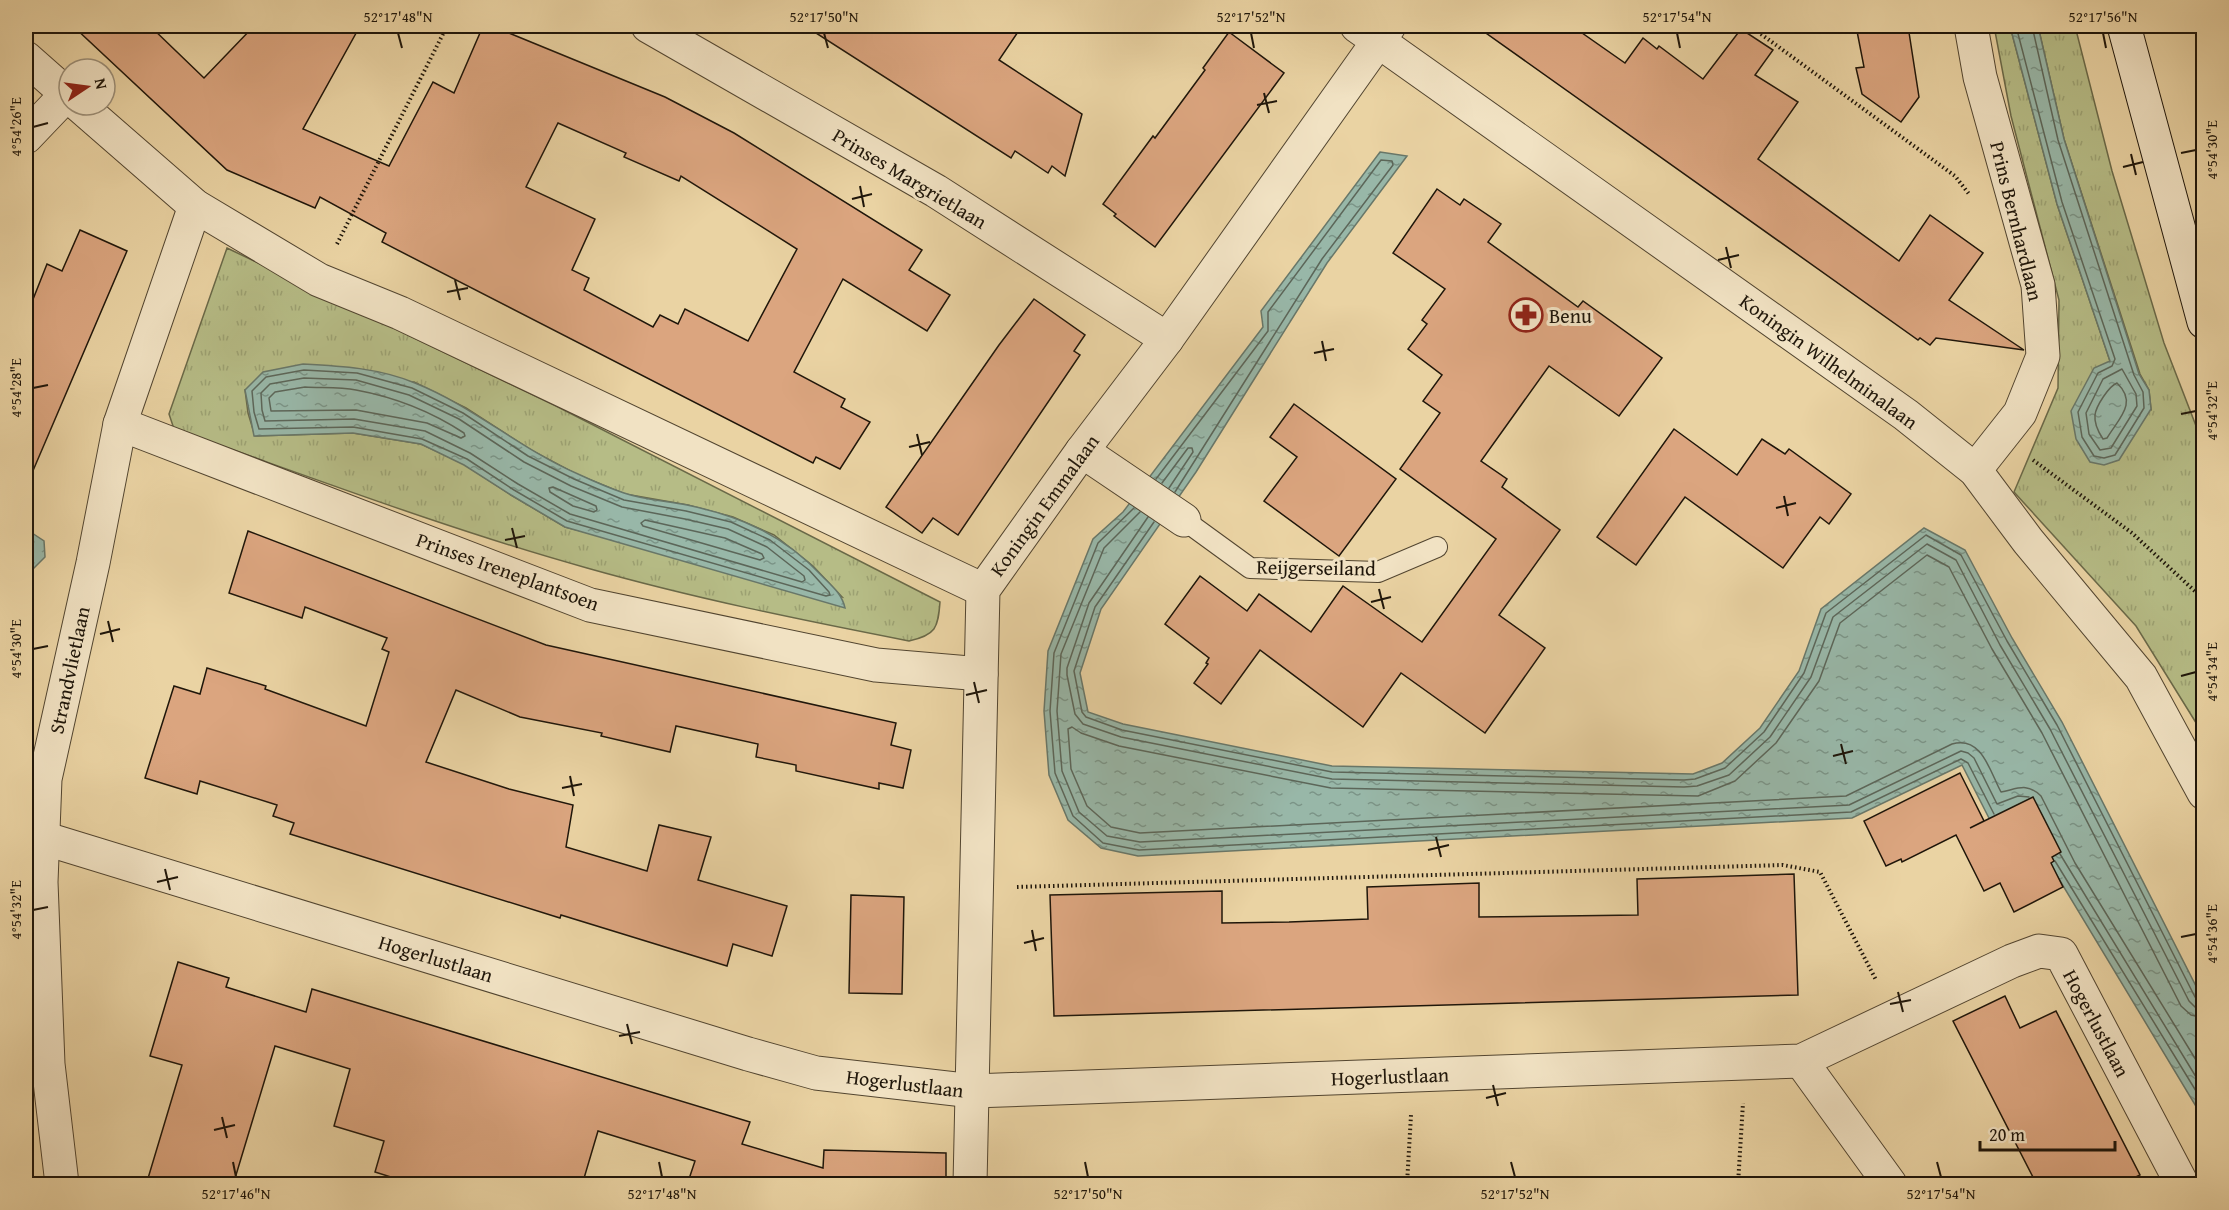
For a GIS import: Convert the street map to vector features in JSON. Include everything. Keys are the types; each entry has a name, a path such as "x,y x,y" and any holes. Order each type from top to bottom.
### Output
{"street":[{"name":"Prinses Margrietlaan","path":"648,26 936,191 1167,339"},
{"name":"Prins Bernhardlaan","path":"1971,26 1980,77 2038,285 2043,356 2020,413 1975,470"},
{"path":"2124,26 2204,322"},
{"name":"Koningin Emmalaan","path":"969,1185 984,590 1082,451 1167,339 1375,30"},
{"name":"Koningin Wilhelminalaan","path":"1375,30 1906,415 1975,470 2028,541 2141,677 2204,793"},
{"path":"26,58 57,85"},
{"path":"26,137 57,111"},
{"path":"94,117 195,206 319,280 400,313 984,590"},
{"name":"Strandvlietlaan","path":"62,1185 48,1064 41,882 45,779 93,563 120,424 195,206"},
{"path":"2188,265 2204,297"},
{"name":"Prinses Ireneplantsoen","path":"120,424 590,604 876,665 981,674"},
{"name":"Reijgerseiland","path":"1082,451 1184,520"},
{"name":"Hogerlustlaan","path":"43,838 736,1051 816,1073 973,1091 1801,1061 2012,961 2039,951 2061,954 2182,1185"},
{"path":"1801,1061 1890,1185"}],"lane":[{"name":"Reijgerseiland","path":"1184,520 1250,568 1378,572 1437,547"}],"path":[{"path":"319,280 447,26"},
{"path":"1750,26 1955,176 1976,203"},
{"path":"2200,26 2204,41"},
{"path":"2002,438 2132,533 2198,594 2204,603"},
{"path":"977,888 1783,865 1820,872 1895,1016"},
{"path":"1738,1185 1746,1063"},
{"path":"1407,1185 1412,1075"}],"green space":[{"path":"1994,26 2010,26 2057,204 2110,361 2151,409 2149,390 2140,374 2064,139 2038,26 2075,26 2112,171 2164,343 2203,444 2203,734 2136,626 2014,492 2058,388 2059,300 2011,116"},
{"path":"227,248 556,406 940,602 938,618 930,633 909,641 747,608 627,579 431,520 174,429 169,414","holes":["414,382 466,408 531,450 576,474 625,494 688,505 733,517 774,535 813,566 842,597 565,527 464,464 421,444 353,433 255,436 248,413 245,390"]}],"water":[{"path":"2010,26 2038,26 2064,139 2139,374 2149,390 2151,409 2119,460 2104,465 2090,462 2076,439 2071,411 2094,368 2110,361 2057,204"},
{"path":"1380,152 1407,156 1327,263 1196,472 1101,609 1080,673 1088,712 1123,724 1332,766 1693,774 1722,763 1760,728 1799,671 1821,609 1924,528 1965,550 2012,638 2062,722 2203,1000 2203,1118 2056,874 1992,824 1962,765 1852,818 1138,856 1101,848 1068,820 1049,775 1044,711 1048,651 1093,539 1123,512 1263,327 1261,311"},
{"path":"303,364 360,369 401,378 457,403 557,464 601,484 647,499 687,505 743,521 777,538 792,549 836,590 845,608 565,527 464,465 421,444 353,433 254,436 245,390 263,372"},
{"path":"26,529 44,541 45,557 26,576"}],"building":[{"path":"73,26 150,26 204,78 254,26 360,26 303,129 389,166 433,82 454,93 483,26 492,26 665,97 734,133 922,250 909,270 950,295 927,331 843,279 794,372 845,399 841,407 870,422 840,469 816,457 813,463 382,242 386,233 320,197 315,208 227,170 117,67 117,57 106,57","holes":["558,123 626,153 624,157 679,181 681,176 797,249 748,341 685,309 678,324 660,315 653,327 584,290 589,278 572,270 595,219 526,187"]},
{"path":"805,26 1022,26 999,60 1082,114 1065,176 1052,166 1048,173 1015,151 1011,158"},
{"path":"1476,26 1572,26 1625,63 1643,38 1657,49 1659,46 1703,79 1741,29 1773,50 1755,75 1798,102 1758,159 1899,261 1930,215 1983,253 1949,300 2024,350 1936,338 1930,345 1920,338 1918,340"},
{"path":"1856,26 1908,26 1919,97 1901,122 1862,94 1856,68 1864,67"},
{"path":"1229,32 1284,73 1155,247 1114,216 1116,214 1103,204 1205,70 1203,68"},
{"path":"1437,189 1460,205 1464,199 1501,224 1488,242 1578,307 1583,301 1662,358 1619,416 1549,366 1481,461 1507,479 1502,487 1560,530 1499,615 1545,648 1485,733 1401,673 1363,727 1260,650 1221,704 1194,683 1208,664 1206,663 1209,658 1165,624 1200,576 1247,611 1259,594 1311,632 1343,586 1422,642 1496,539 1400,469 1440,413 1423,401 1442,375 1408,349 1427,324 1422,320 1445,289 1393,253"},
{"path":"80,230 127,251 26,487 26,317 47,264 62,271"},
{"path":"1034,299 1085,335 1074,351 1080,355 958,535 933,518 922,533 886,507 999,345"},
{"path":"1294,404 1396,479 1339,556 1264,501 1297,457 1270,437"},
{"path":"1674,429 1737,475 1762,439 1785,454 1789,449 1851,494 1829,524 1820,517 1783,568 1685,497 1636,565 1597,537"},
{"path":"248,531 546,645 896,723 891,745 911,750 903,788 879,783 879,789 796,771 796,765 756,757 758,744 676,726 670,752 601,736 602,733 520,717 456,690 426,762 509,789 573,805 566,847 647,871 659,825 711,837 698,880 787,906 772,956 733,944 727,966 561,915 560,918 290,834 294,823 273,816 277,805 200,781 197,794 145,778 174,686 200,694 207,668 266,686 265,689 366,726 389,652 382,649 387,638 305,607 302,618 229,593"},
{"path":"1960,773 1984,821 1970,828 2033,797 2061,852 2052,857 2054,861 2051,863 2063,887 2014,912 2000,883 1984,891 1956,835 1902,862 1901,859 1886,866 1864,821"},
{"path":"1794,874 1798,995 1054,1016 1050,895 1222,891 1222,923 1289,922 1368,919 1367,887 1479,883 1479,917 1638,915 1637,879"},
{"path":"851,895 904,897 902,994 849,993"},
{"path":"178,962 229,978 226,987 306,1012 312,989 750,1122 742,1144 823,1168 824,1150 946,1153 946,1185 687,1185 695,1161 598,1131 582,1185 416,1185 375,1172 384,1141 334,1126 350,1069 275,1046 233,1185 146,1185 182,1065 150,1056"},
{"path":"2005,996 2020,1028 2056,1011 2140,1175 2119,1185 2037,1185 1953,1021"}],"place":[{"name":"Benu","path":"1526,315"}]}
